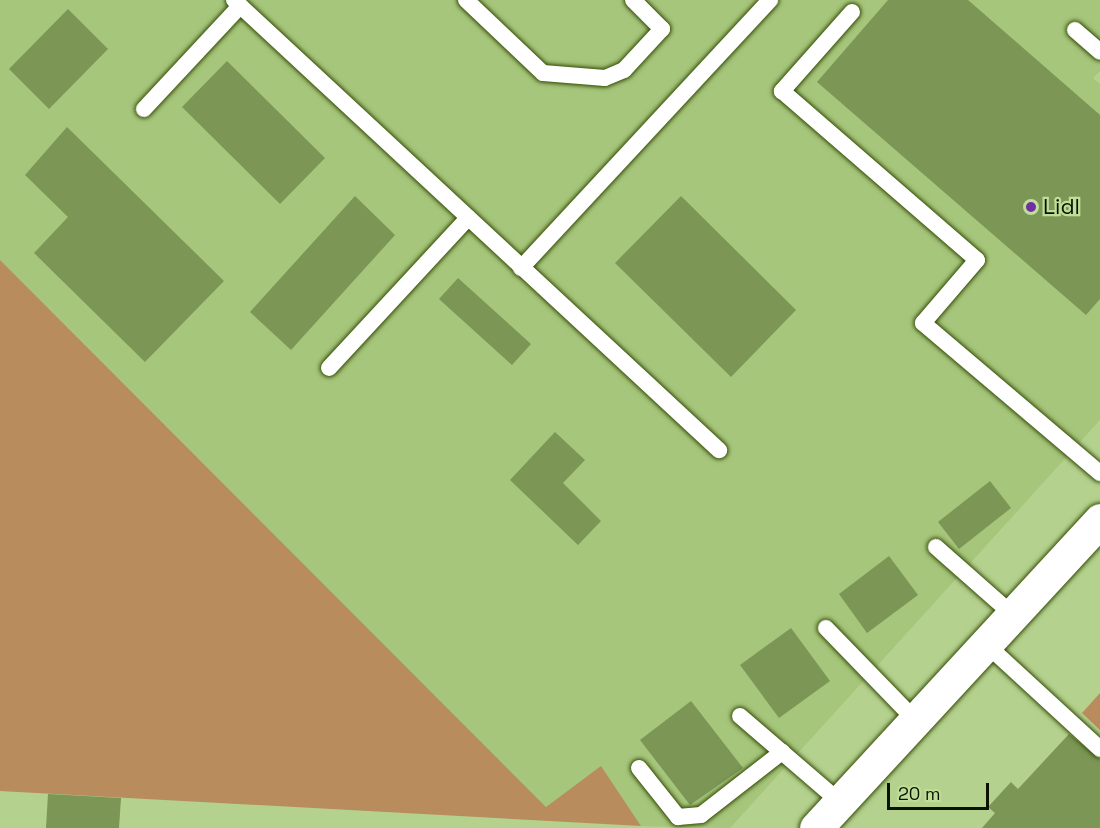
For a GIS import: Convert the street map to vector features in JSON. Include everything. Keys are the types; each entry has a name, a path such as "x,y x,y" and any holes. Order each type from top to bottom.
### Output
{"street":[{"path":"816,828 1100,520"}],"lane":[{"path":"466,0 543,73 604,78 624,70 662,29 633,0"},
{"path":"521,268 770,0"},
{"path":"144,109 237,3 719,450"},
{"path":"852,12 782,91 977,260 923,323 1100,473"},
{"path":"1076,30 1100,52"},
{"path":"329,368 468,218"},
{"path":"936,548 1013,615"},
{"path":"826,628 915,720"},
{"path":"986,644 1100,749"},
{"path":"740,716 840,802"},
{"path":"639,768 678,817 701,815 782,752"}],"shaded area":[{"path":"0,0 1100,0 1100,71 1093,78 1100,84 1100,420 730,828 641,826 601,767 546,807 0,260"},
{"path":"0,260 546,807 601,766 641,826 0,791"},
{"path":"1100,693 1100,730 1082,713"}],"building":[{"name":"Lidl","path":"888,0 968,0 1100,115 1100,299 1086,315 817,82"},
{"path":"68,9 108,49 49,109 9,69"},
{"path":"227,61 325,158 280,204 182,107"},
{"path":"67,127 224,281 145,362 34,253 68,217 25,175"},
{"path":"355,196 395,235 291,350 250,312"},
{"path":"681,196 796,310 731,377 615,263"},
{"path":"458,278 531,344 512,365 439,299"},
{"path":"555,432 585,460 563,483 601,521 578,545 510,480"},
{"path":"990,481 1011,508 959,549 938,522"},
{"path":"889,556 918,595 867,633 839,594"},
{"path":"791,628 830,681 779,718 740,665"},
{"path":"691,701 743,768 690,805 640,740"},
{"path":"1069,734 1100,759 1100,828 982,828 995,813 988,807 1011,782 1018,789"},
{"path":"48,794 121,798 119,828 46,828"}],"place":[{"name":"Lidl","path":"1031,207"}]}
